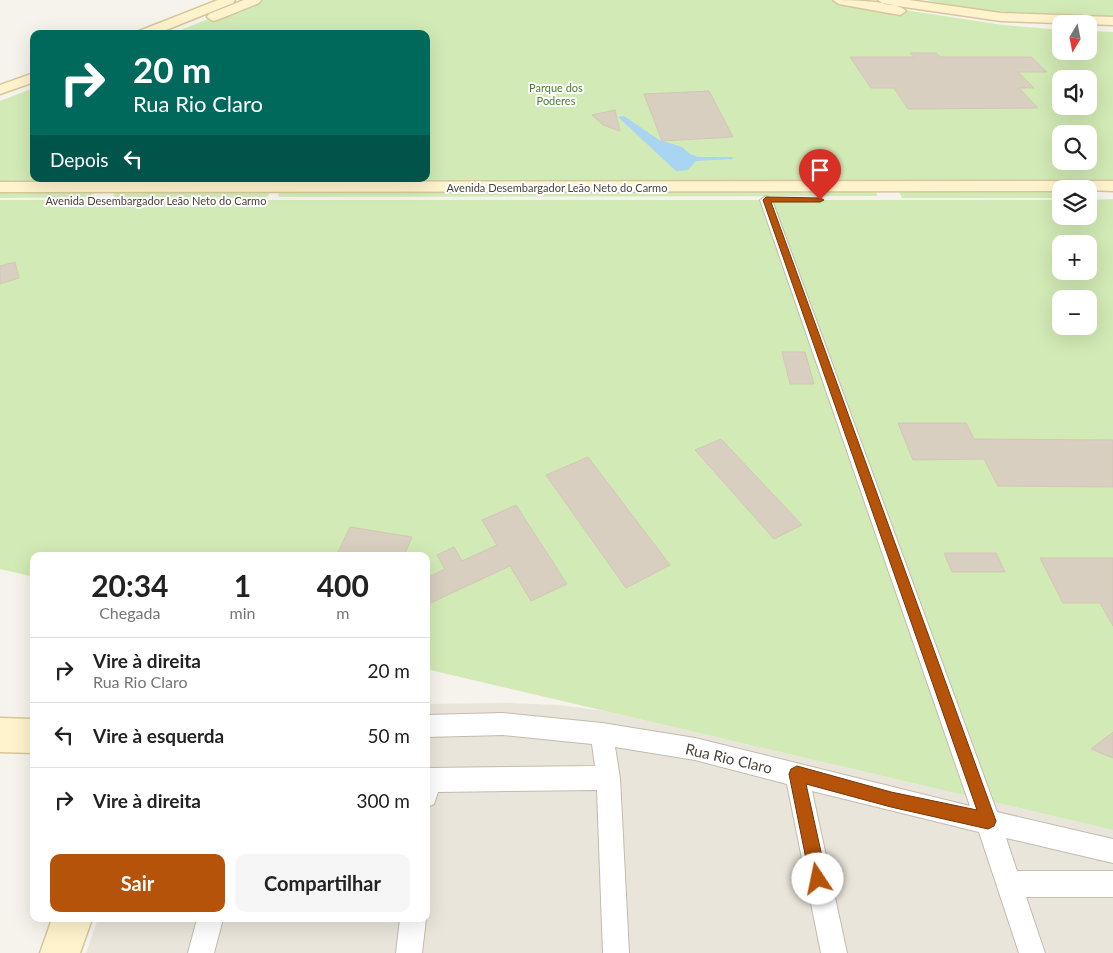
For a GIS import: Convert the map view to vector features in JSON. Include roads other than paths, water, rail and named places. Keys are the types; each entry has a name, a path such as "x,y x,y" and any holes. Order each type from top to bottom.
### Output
{"main road":[{"path":"154,30 229,0"},
{"path":"181,30 255,0"},
{"path":"839,0 1052,29"},
{"path":"884,0 1002,21 1113,21"},
{"path":"1098,32 1113,32"},
{"path":"0,90 30,79"},
{"path":"0,101 30,90"},
{"name":"Avenida Desembargador Leão Neto do Carmo","path":"0,200 766,200 888,193 1113,186"},
{"name":"Avenida Desembargador Leão Neto do Carmo","path":"0,188 888,193 1052,200"},
{"path":"1097,200 1113,200"},
{"path":"0,735 30,736"},
{"path":"60,953 71,922"}],"street":[{"path":"766,200 988,821 1032,953"},
{"name":"Rua Rio Claro","path":"430,726 503,724 602,734 694,749 891,799 1113,851"},
{"path":"602,734 608,778 616,953"},
{"path":"797,774 834,953"},
{"path":"430,780 608,778"},
{"path":"1008,884 1113,884"},
{"path":"201,953 209,922"},
{"path":"410,953 413,922"}],"water":[{"path":"624,116 659,140 682,147 690,154 698,157 732,157 733,159 696,161 688,170 676,171 618,117"}],"park label":[{"name":"Parque dos Poderes","path":"556,93"}]}
